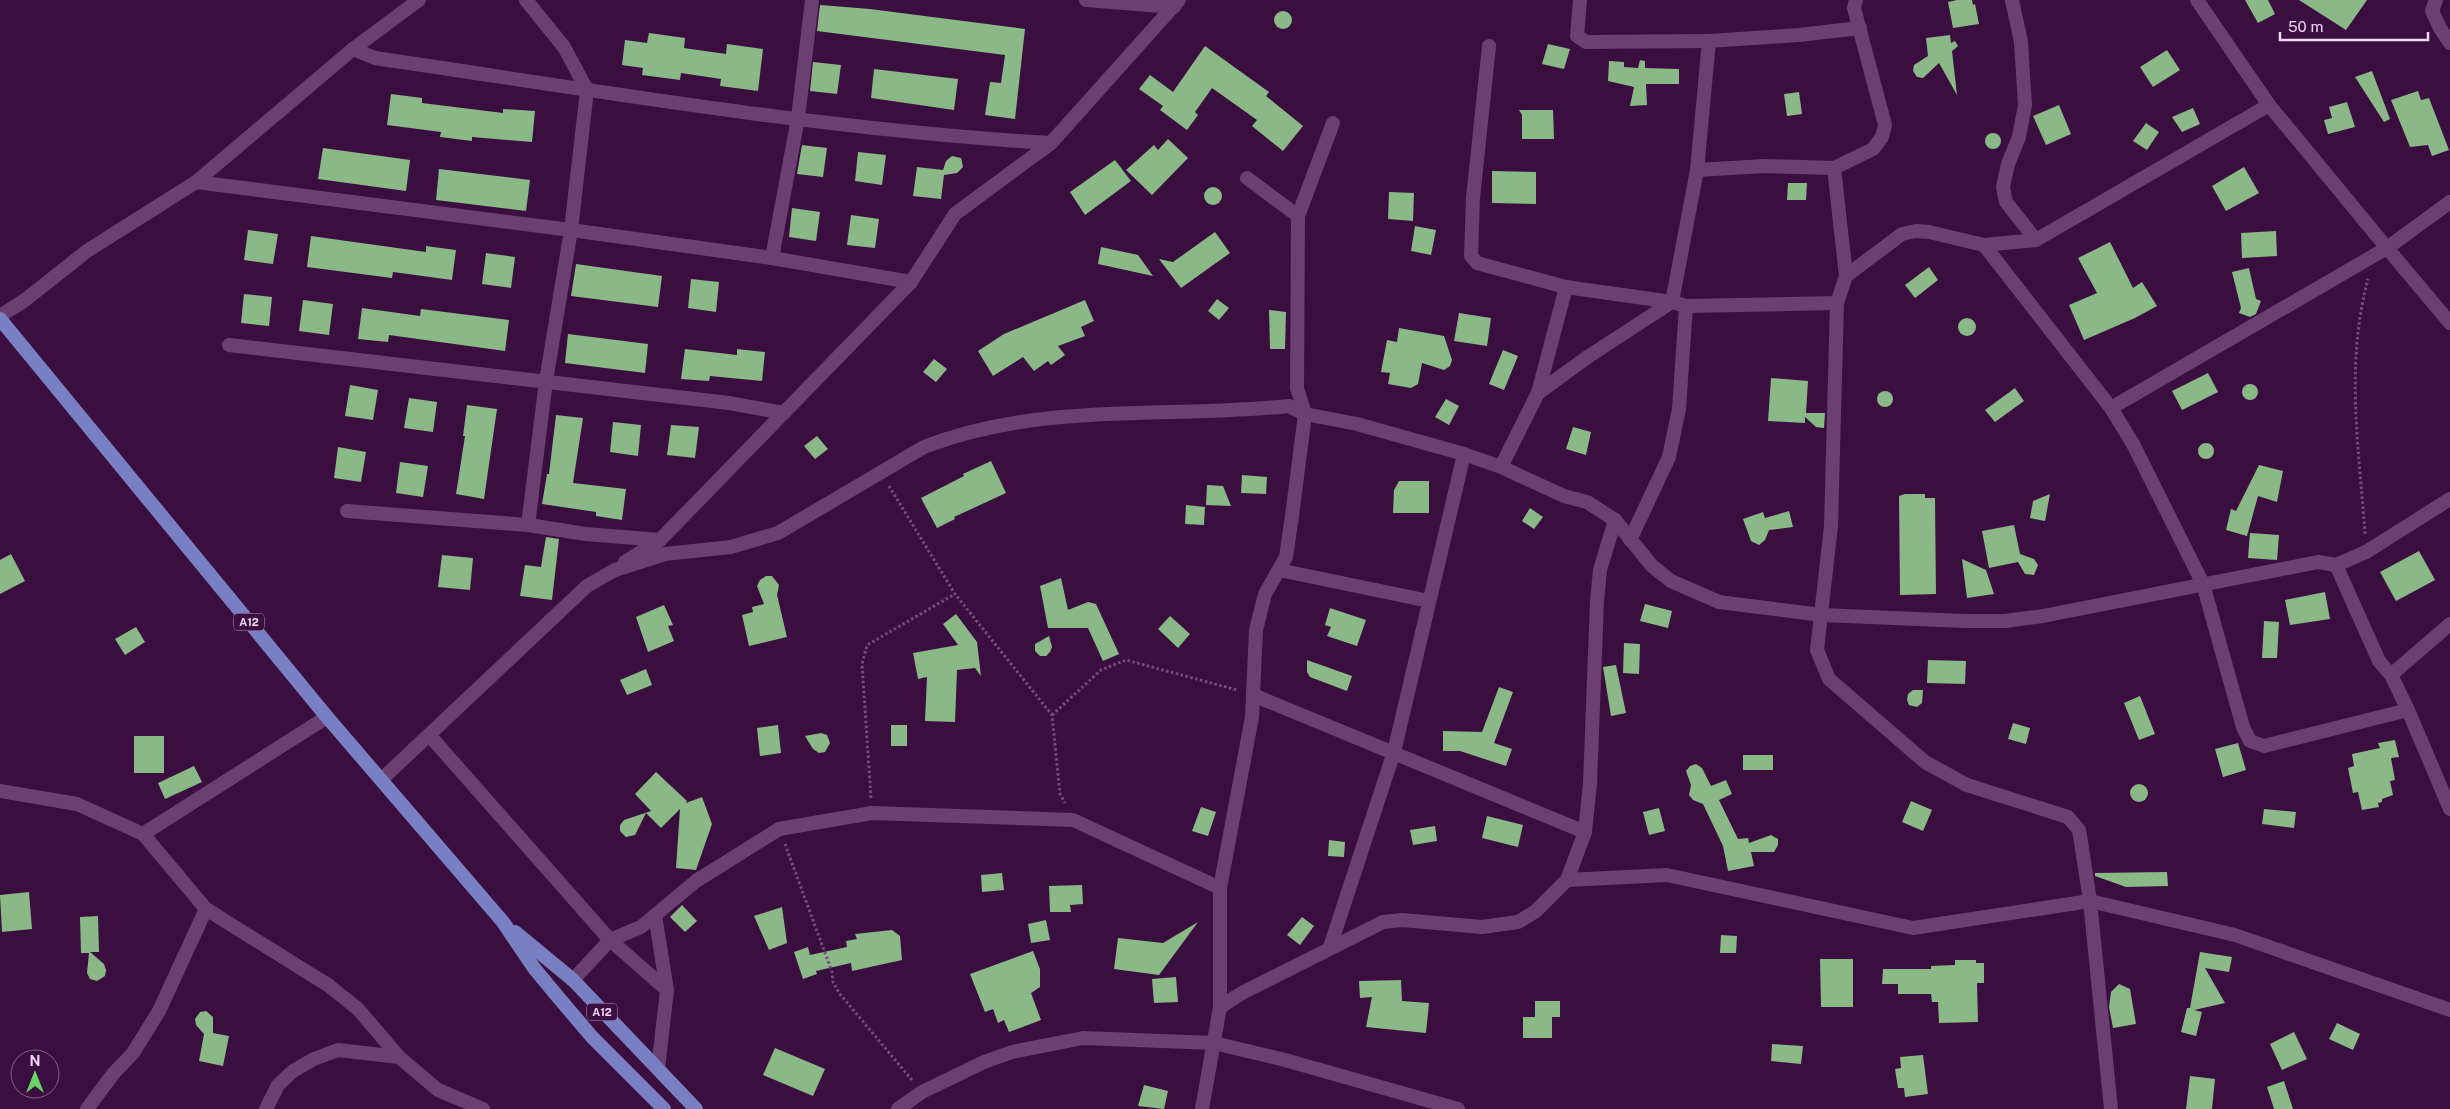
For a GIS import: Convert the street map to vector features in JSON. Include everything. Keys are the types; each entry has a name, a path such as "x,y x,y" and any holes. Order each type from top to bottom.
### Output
{"main road":[{"name":"A12","path":"0,318 327,717 503,922 534,968 558,997 592,1037 664,1109"},
{"name":"A12","path":"503,922 573,980 696,1109"}],"street":[{"path":"0,318 86,251 196,182 353,50 419,0"},
{"path":"526,0 564,47 587,90 571,230 546,381 528,526"},
{"path":"772,258 798,118 812,0"},
{"path":"1086,0 1177,4"},
{"path":"1580,0 1576,30 1577,36 1586,42 1709,41 1769,35 1799,35 1860,28"},
{"path":"1697,170 1764,166 1834,168 1873,149 1882,137 1885,125 1854,8 1856,0"},
{"path":"2012,0 2021,42 2025,105 2019,137 2008,164 2003,187 2006,202 2036,240"},
{"path":"2197,0 2269,105 2450,323"},
{"path":"2436,0 2432,11 2450,43"},
{"path":"382,779 430,736 587,586 660,540 911,282 954,214 1051,143 1177,4"},
{"path":"1538,393 1589,356 1672,302 1697,170 1709,41"},
{"path":"1489,46 1473,198 1471,256 1477,263 1566,287 1672,302 1686,306 1837,303"},
{"path":"353,50 375,58 587,90 798,118 981,139 1051,143"},
{"path":"1846,276 1902,234 1916,231 1929,232 1984,245 2036,240 2269,105"},
{"path":"1202,1109 1220,1007 1220,888 1252,717 1256,630 1265,594 1286,557 1305,414 1297,388 1298,216 1333,123"},
{"path":"1834,168 1846,276 1837,303 1831,518 1822,615 1816,650 1828,679 1925,762 1967,785 2068,817 2079,830 2090,902 2112,1109"},
{"path":"1248,178 1298,216"},
{"path":"196,182 772,258 911,282"},
{"path":"2111,408 2374,258 2450,202"},
{"path":"1984,245 2111,408 2133,444 2203,584 2243,727 2250,741 2264,746 2408,710"},
{"path":"1501,467 1538,393 1566,287"},
{"path":"1630,540 1669,457 1679,409 1686,306"},
{"path":"229,345 729,403 784,413"},
{"path":"587,586 615,570 665,554 731,547 778,533 924,447 943,440 1012,422 1101,413 1289,406 1305,414 1356,424 1464,454 1501,467 1564,496 1587,502 1615,520 1652,566 1671,581 1719,602 1822,615 2005,621 2043,616 2318,562 2336,565 2366,552 2450,499"},
{"path":"1330,947 1394,752 1464,454"},
{"path":"347,511 528,526 586,534 660,540"},
{"path":"1220,1007 1242,993 1330,947 1383,922 1402,920 1482,927 1518,922 1536,911 1567,880 1586,832 1590,784 1597,601 1600,570 1615,520"},
{"path":"2336,565 2379,661 2391,675 2408,710 2450,809"},
{"path":"1279,570 1429,601"},
{"path":"2391,675 2450,624"},
{"path":"1254,695 1586,832"},
{"path":"143,834 327,717"},
{"path":"430,736 610,940 667,990"},
{"path":"0,791 77,804 143,834 206,909 328,985 358,1009 399,1057 438,1090 483,1109"},
{"path":"573,980 610,940 642,927 696,881 779,829 872,813 1073,820 1220,888"},
{"path":"1567,880 1667,874 1913,928 2090,902 2235,935 2450,1010"},
{"path":"87,1109 113,1074 133,1053 159,1011 206,909"},
{"path":"655,915 667,990 658,1069"},
{"path":"898,1109 922,1092 984,1062 1012,1052 1082,1038 1214,1043 1285,1060 1458,1109"},
{"path":"266,1109 278,1084 293,1071 314,1059 338,1050 399,1057"}],"path":[{"path":"2366,552 2354,377 2361,306 2374,258"},
{"path":"880,473 955,594 1052,716 1060,794 1073,820"},
{"path":"872,813 862,679 862,664 867,645 955,594"},
{"path":"1052,716 1101,670 1126,660 1254,695"},
{"path":"779,829 832,972 836,988 922,1092"}],"building":[{"path":"1972,0 1973,5 1975,4 1979,24 1953,28 1948,2"},
{"path":"2245,0 2268,0 2275,14 2258,23"},
{"path":"2299,0 2367,0 2346,30"},
{"path":"820,5 870,9 1025,29 1015,119 985,115 990,82 1001,83 1005,55 817,31"},
{"path":"1283,11 1289,14 1292,20 1289,26 1283,29 1277,26 1274,20 1277,14"},
{"path":"649,33 685,38 684,48 726,54 727,44 763,49 758,91 720,86 721,79 681,73 680,80 642,75 643,68 622,65 625,40 647,43"},
{"path":"1950,35 1951,43 1955,41 1958,46 1952,51 1957,95 1939,63 1923,78 1917,77 1913,71 1914,65 1928,56 1926,38"},
{"path":"1548,44 1570,49 1564,69 1542,64"},
{"path":"1205,46 1269,92 1266,96 1303,126 1283,151 1252,126 1257,120 1212,88 1195,112 1198,115 1187,130 1160,110 1163,106 1139,89 1150,75 1173,92"},
{"path":"2167,50 2180,70 2153,87 2140,67"},
{"path":"1640,60 1645,61 1645,68 1679,69 1679,84 1646,84 1647,105 1630,106 1634,87 1608,81 1609,61 1624,62 1624,67 1638,68"},
{"path":"813,62 841,65 837,94 810,91"},
{"path":"874,69 958,79 954,110 871,98"},
{"path":"2372,71 2390,119 2384,122 2355,77"},
{"path":"2418,91 2421,100 2429,98 2449,150 2432,156 2428,145 2410,147 2391,100"},
{"path":"1799,92 1802,114 1787,116 1784,94"},
{"path":"391,94 422,98 422,103 503,113 503,109 535,111 532,142 472,137 472,141 440,137 441,132 387,125"},
{"path":"2347,102 2355,127 2328,134 2324,120 2332,118 2329,107"},
{"path":"2059,105 2071,134 2046,145 2033,116"},
{"path":"2193,108 2200,124 2182,132 2172,117"},
{"path":"1519,110 1553,110 1554,139 1522,139 1522,115"},
{"path":"2146,123 2159,132 2147,150 2133,141"},
{"path":"1990,133 1996,133 2001,138 1999,147 1990,149 1985,144 1985,138"},
{"path":"1168,139 1188,158 1152,195 1126,170 1154,145 1158,150"},
{"path":"802,145 827,148 823,177 797,174"},
{"path":"323,148 410,160 406,191 318,179"},
{"path":"858,152 886,155 882,185 855,181"},
{"path":"952,156 961,158 963,167 957,173 944,175 941,199 913,196 917,167 943,170 946,161"},
{"path":"1115,160 1131,181 1085,215 1070,192"},
{"path":"2244,167 2259,193 2226,211 2212,186"},
{"path":"439,169 530,180 526,211 436,200"},
{"path":"1492,171 1536,172 1536,204 1492,203"},
{"path":"1788,183 1807,183 1806,200 1787,200"},
{"path":"1213,187 1219,190 1222,196 1219,202 1213,205 1207,202 1204,196 1207,190"},
{"path":"1389,192 1414,193 1413,221 1388,219"},
{"path":"792,208 820,212 816,241 789,237"},
{"path":"851,215 879,219 875,248 847,245"},
{"path":"1415,226 1436,230 1431,255 1411,251"},
{"path":"248,230 278,234 273,264 244,260"},
{"path":"2276,231 2277,256 2242,258 2241,233"},
{"path":"1215,232 1230,253 1181,288 1159,259 1173,262"},
{"path":"311,236 426,252 426,246 456,250 452,280 393,272 392,278 307,267"},
{"path":"2110,242 2133,288 2142,282 2157,306 2135,318 2084,340 2069,305 2097,293 2078,258"},
{"path":"1101,247 1138,255 1153,276 1098,264"},
{"path":"486,253 515,257 511,288 482,284"},
{"path":"576,264 662,276 658,307 571,296"},
{"path":"1929,267 1938,280 1915,298 1905,285"},
{"path":"2249,268 2256,299 2261,301 2256,314 2250,317 2239,313 2241,308 2232,272"},
{"path":"691,279 719,282 716,312 688,308"},
{"path":"244,294 272,297 269,326 241,323"},
{"path":"1217,299 1229,308 1219,320 1208,311"},
{"path":"303,300 333,304 329,335 299,331"},
{"path":"1085,300 1094,321 1081,327 1085,336 1058,346 1065,355 1051,365 1048,361 1034,371 1023,357 993,376 978,351 1004,334"},
{"path":"362,308 420,316 421,309 509,320 505,351 389,335 388,342 358,339"},
{"path":"1269,310 1286,312 1285,349 1270,349"},
{"path":"1459,313 1491,318 1487,346 1454,341"},
{"path":"1967,318 1973,321 1976,327 1973,333 1967,336 1961,333 1958,327 1961,321"},
{"path":"1399,328 1444,336 1452,360 1450,366 1444,370 1422,363 1418,384 1411,388 1388,384 1390,373 1381,372 1387,340 1397,342"},
{"path":"568,334 648,344 645,373 565,363"},
{"path":"685,349 737,355 737,349 765,352 762,381 710,376 709,381 681,379"},
{"path":"1503,350 1518,356 1504,390 1489,384"},
{"path":"934,359 947,369 936,382 923,372"},
{"path":"2208,373 2218,392 2182,410 2172,391"},
{"path":"1771,378 1808,381 1806,413 1825,413 1824,428 1816,427 1805,417 1805,423 1768,421"},
{"path":"2247,384 2253,384 2258,389 2256,398 2247,400 2242,395 2242,389"},
{"path":"350,385 378,390 373,420 345,416"},
{"path":"2015,388 2024,401 1995,422 1985,410"},
{"path":"1882,391 1888,391 1893,396 1891,405 1882,407 1877,402 1877,396"},
{"path":"409,398 437,402 433,432 404,428"},
{"path":"1446,399 1459,406 1449,425 1435,417"},
{"path":"467,405 497,409 484,499 456,494 465,436 463,436"},
{"path":"556,415 583,418 573,483 626,489 622,520 596,516 596,512 542,504 547,474 549,474"},
{"path":"613,422 641,425 638,456 610,452"},
{"path":"671,425 699,427 695,458 667,455"},
{"path":"1573,427 1591,432 1586,455 1566,449"},
{"path":"817,436 828,449 815,459 804,446"},
{"path":"2203,443 2209,443 2214,448 2212,457 2203,459 2198,454 2198,448"},
{"path":"338,447 366,452 361,482 334,478"},
{"path":"991,461 1006,493 954,517 955,519 937,528 921,498 964,476 963,474"},
{"path":"400,462 428,466 423,497 396,493"},
{"path":"2259,465 2283,471 2277,502 2258,496 2247,536 2226,530 2231,509 2236,511"},
{"path":"1242,475 1267,477 1266,494 1241,493"},
{"path":"1399,481 1429,481 1429,513 1393,513 1394,490"},
{"path":"1207,485 1223,486 1231,506 1206,505"},
{"path":"1905,494 1925,494 1925,498 1935,498 1936,594 1900,595 1899,496"},
{"path":"2050,494 2045,521 2030,518 2033,501"},
{"path":"1186,505 1205,507 1204,525 1185,524"},
{"path":"1530,508 1543,517 1534,529 1522,521"},
{"path":"1789,511 1793,527 1769,530 1765,540 1759,545 1751,541 1743,519 1763,512 1765,518"},
{"path":"2014,525 2020,554 2034,559 2038,565 2034,575 2025,574 2018,562 1989,568 1982,531"},
{"path":"2250,533 2279,535 2277,560 2248,558"},
{"path":"546,537 559,539 552,600 520,596 525,565 541,567"},
{"path":"2419,551 2435,580 2396,601 2380,572"},
{"path":"11,554 25,581 0,594 0,560"},
{"path":"442,555 473,558 470,590 438,587"},
{"path":"1962,559 1986,570 1994,594 1967,598"},
{"path":"766,576 772,576 779,585 777,595 787,637 749,646 742,615 753,612 752,607 764,604 757,586 760,580"},
{"path":"1061,578 1068,610 1088,602 1096,604 1119,654 1103,661 1088,628 1048,628 1040,586"},
{"path":"2325,592 2330,619 2290,625 2285,600"},
{"path":"1645,604 1672,611 1668,628 1640,621"},
{"path":"664,605 673,625 668,626 674,641 648,652 636,617"},
{"path":"1330,608 1366,620 1357,646 1327,636 1331,627 1325,625"},
{"path":"956,614 977,642 981,676 975,668 957,670 955,722 925,721 927,677 918,679 913,653 958,645 943,624"},
{"path":"1170,616 1190,634 1178,648 1158,629"},
{"path":"2264,621 2279,622 2277,658 2262,658"},
{"path":"136,627 145,642 125,655 115,639"},
{"path":"1049,636 1052,647 1050,652 1046,656 1040,656 1035,651 1035,644"},
{"path":"1624,643 1640,644 1639,674 1623,673"},
{"path":"1307,660 1352,676 1347,691 1310,677 1307,672"},
{"path":"1928,660 1966,661 1965,684 1927,683"},
{"path":"1616,665 1626,713 1611,716 1603,667"},
{"path":"646,669 652,685 627,695 620,680"},
{"path":"1499,687 1513,692 1494,743 1512,749 1506,766 1460,751 1443,751 1443,731 1482,732"},
{"path":"1913,690 1923,690 1922,703 1917,707 1909,705 1907,700 1908,694"},
{"path":"2140,696 2155,734 2139,740 2124,703"},
{"path":"2013,723 2030,728 2026,744 2008,739"},
{"path":"778,725 781,753 760,756 757,728"},
{"path":"891,725 907,725 907,746 891,746"},
{"path":"821,733 827,735 830,743 825,752 819,753 813,749 805,736"},
{"path":"134,736 164,736 164,773 134,773"},
{"path":"2395,740 2399,757 2391,758 2395,780 2390,781 2393,795 2382,799 2382,802 2378,803 2379,807 2362,810 2358,792 2353,793 2348,768 2354,766 2352,754 2380,748 2378,743"},
{"path":"2238,743 2246,770 2223,777 2215,749"},
{"path":"1743,755 1773,755 1773,770 1743,770"},
{"path":"1696,764 1702,768 1711,786 1726,780 1732,794 1719,800 1738,839 1748,838 1749,843 1771,835 1778,839 1778,845 1774,852 1751,852 1754,866 1728,871 1723,846 1703,804 1693,800 1689,795 1691,785 1686,771 1690,766"},
{"path":"194,766 202,782 165,799 158,783"},
{"path":"656,772 687,801 686,803 702,797 712,824 696,870 676,868 680,809 661,828 646,813 635,835 626,837 620,831 620,825 624,820 651,811 635,794"},
{"path":"2139,784 2145,787 2148,793 2145,799 2139,802 2133,799 2130,793 2133,787"},
{"path":"1911,801 1932,810 1923,831 1902,822"},
{"path":"1201,807 1216,812 1208,836 1192,831"},
{"path":"1659,808 1665,831 1649,835 1643,812"},
{"path":"2264,809 2296,812 2294,828 2262,824"},
{"path":"1487,816 1523,825 1518,847 1482,838"},
{"path":"1435,826 1437,841 1413,845 1410,830"},
{"path":"1329,840 1345,842 1344,857 1328,856"},
{"path":"2167,872 2168,886 2126,887 2095,876 2095,873"},
{"path":"1002,873 1004,890 982,892 981,875"},
{"path":"1082,885 1083,904 1070,905 1071,912 1050,912 1049,886"},
{"path":"29,892 32,929 2,932 0,895"},
{"path":"682,905 697,921 685,932 670,917"},
{"path":"782,907 787,943 769,950 754,916"},
{"path":"98,916 99,952 90,952 104,964 106,970 105,976 97,981 90,979 87,973 89,953 81,953 80,917"},
{"path":"1302,917 1314,926 1300,945 1287,935"},
{"path":"1046,920 1050,940 1031,943 1028,924"},
{"path":"1198,922 1159,975 1114,969 1118,938 1163,943"},
{"path":"892,930 900,936 902,960 852,971 851,963 816,971 817,974 803,979 794,952 808,947 810,955 847,947 846,941 857,939 855,934"},
{"path":"1721,935 1737,936 1736,953 1720,953"},
{"path":"1033,951 1040,969 1040,987 1031,993 1041,1020 1009,1032 1004,1020 998,1023 993,1009 985,1012 970,974"},
{"path":"2200,952 2232,957 2229,972 2205,968 2225,1003 2194,1010 2202,1012 2196,1036 2181,1032 2187,1008 2190,1008"},
{"path":"1820,959 1853,959 1853,1007 1821,1007"},
{"path":"1955,960 1976,960 1976,963 1984,963 1984,983 1977,983 1978,1022 1939,1023 1938,1002 1932,1002 1931,994 1898,994 1898,984 1882,984 1883,969 1931,969 1931,966 1955,965"},
{"path":"1176,977 1178,1002 1154,1003 1152,979"},
{"path":"1401,980 1402,1001 1429,1003 1426,1033 1366,1027 1372,997 1360,998 1359,981"},
{"path":"2119,984 2130,989 2136,1024 2113,1028 2109,1007 2111,992"},
{"path":"1535,1001 1560,1001 1560,1017 1552,1017 1552,1038 1523,1038 1523,1017 1535,1017"},
{"path":"206,1011 213,1017 213,1033 229,1036 223,1066 199,1061 204,1034 196,1025 195,1019 200,1012"},
{"path":"2337,1023 2360,1034 2353,1050 2329,1039"},
{"path":"2294,1032 2307,1059 2282,1070 2270,1044"},
{"path":"1772,1044 1803,1046 1801,1064 1771,1061"},
{"path":"775,1048 825,1069 813,1096 763,1075"},
{"path":"1923,1055 1928,1094 1905,1097 1904,1088 1898,1088 1895,1069 1901,1068 1900,1057"},
{"path":"2190,1076 2215,1079 2212,1109 2186,1109"},
{"path":"2284,1081 2293,1109 2274,1109 2267,1087"},
{"path":"1144,1085 1168,1091 1164,1109 1138,1106"}]}
